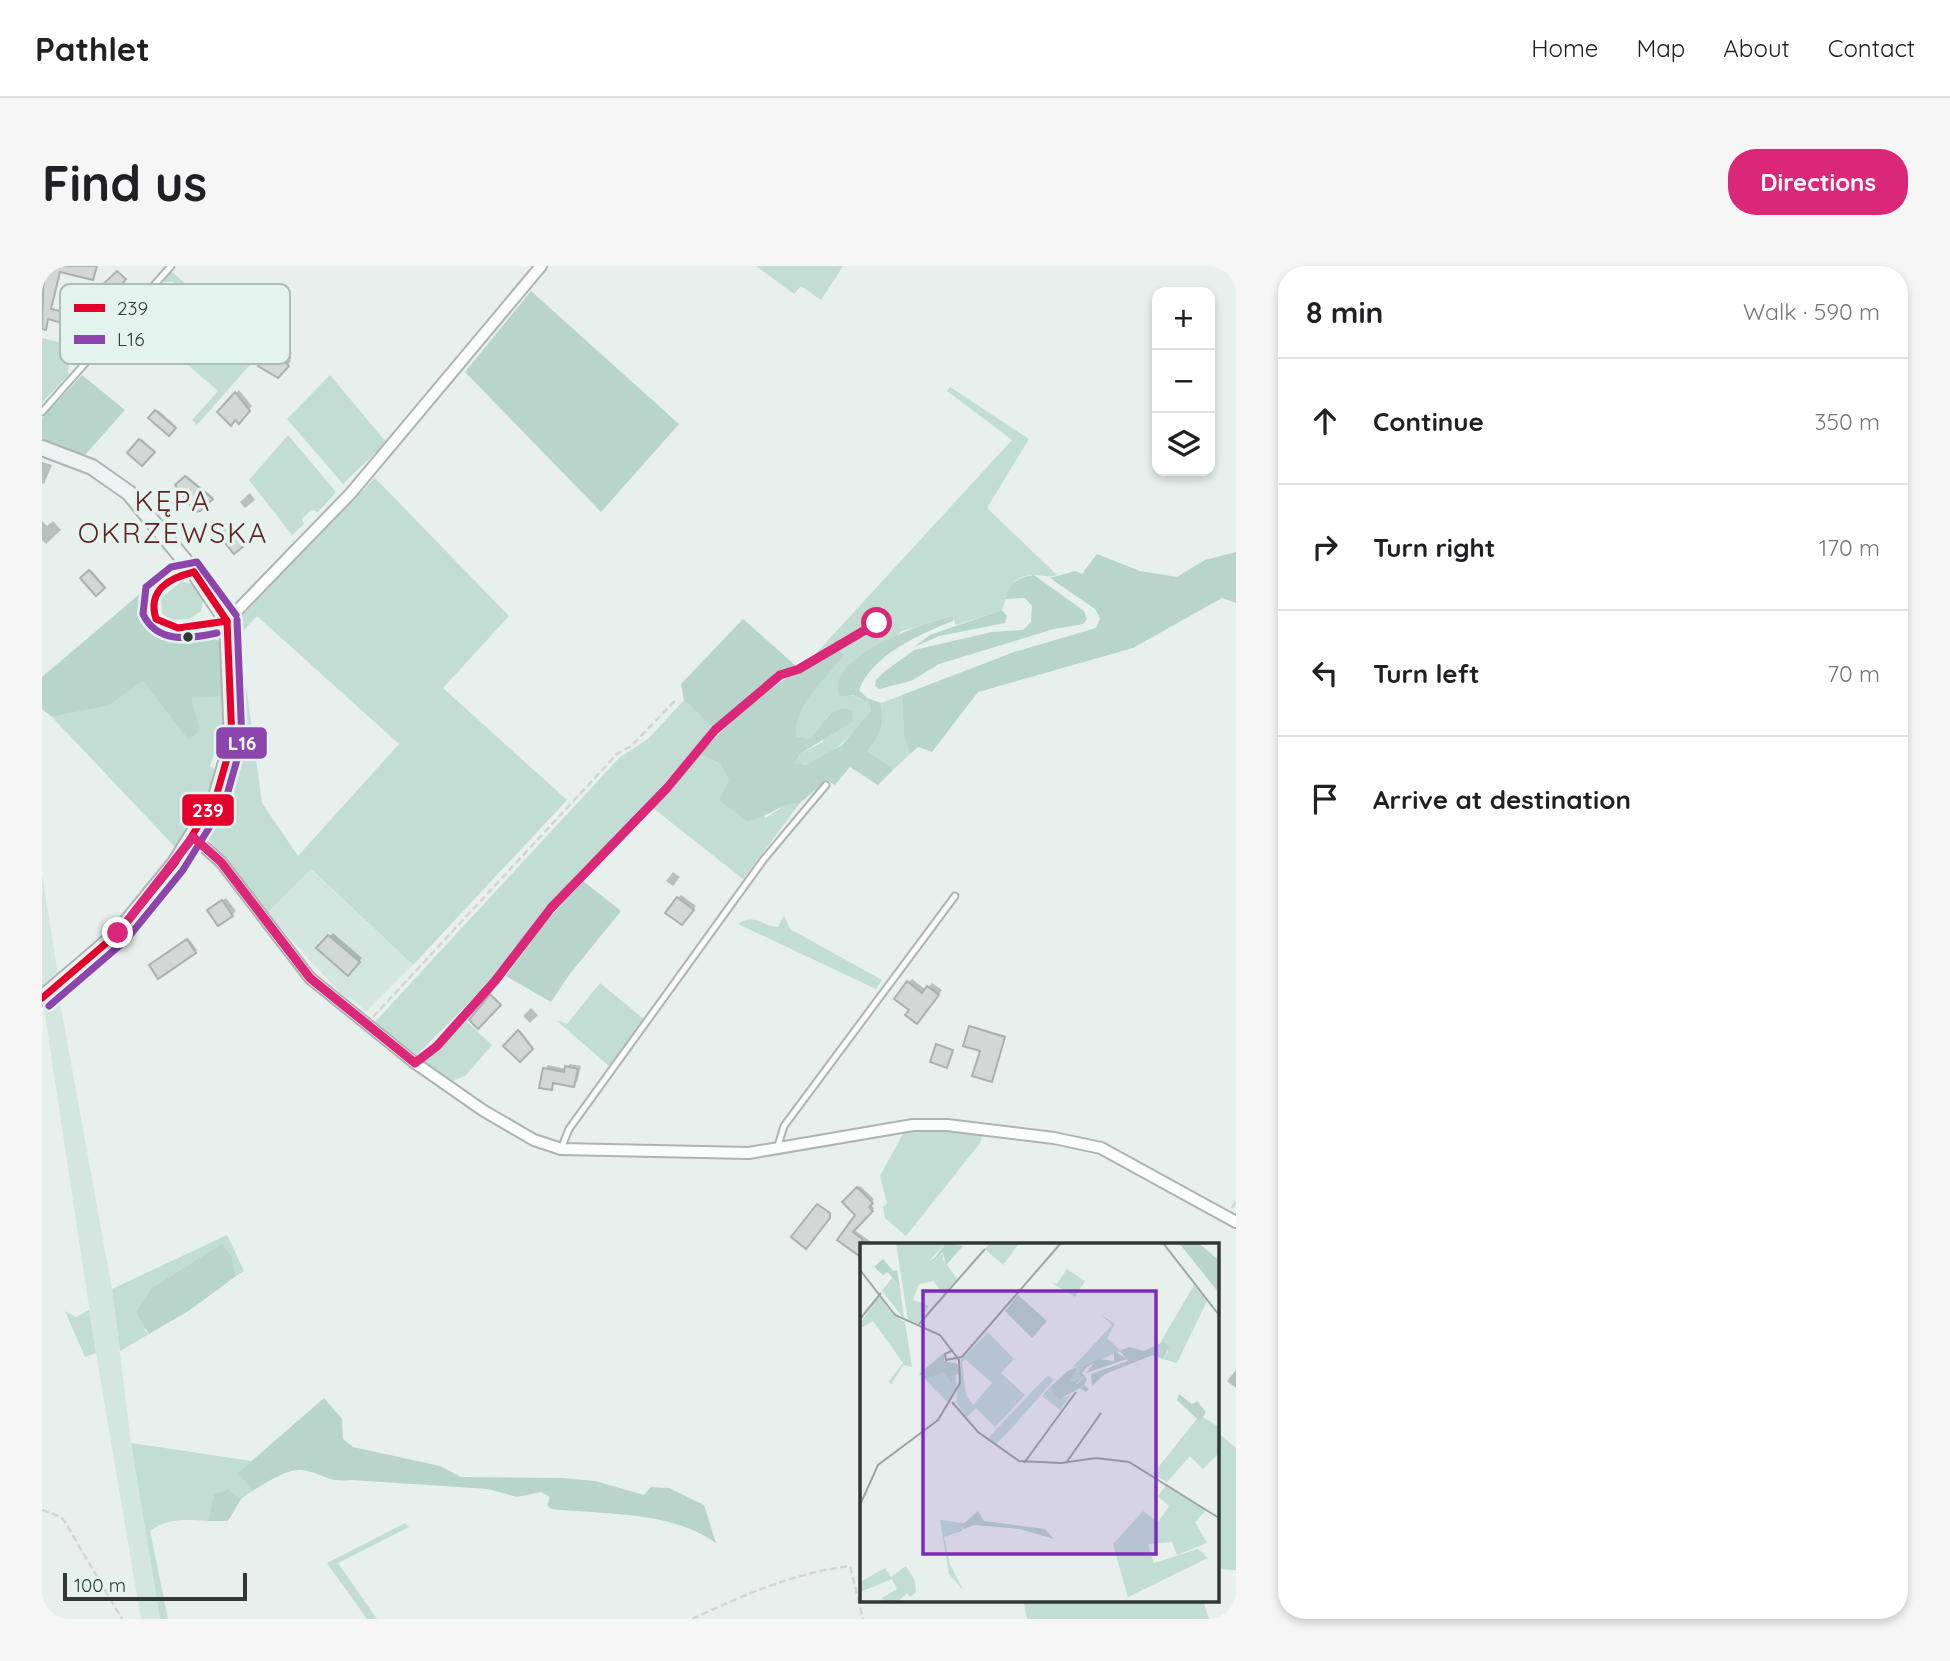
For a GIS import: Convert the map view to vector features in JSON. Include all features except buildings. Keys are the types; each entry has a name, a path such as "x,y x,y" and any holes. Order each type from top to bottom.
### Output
{"street":[{"path":"227,621 351,493 541,266"},
{"path":"42,448 92,467 129,493 194,572 227,621 232,741 216,797 193,837 118,933 42,998"},
{"path":"193,837 221,862 310,978 415,1063 510,1128 561,1149 749,1153 929,1124 1054,1138 1101,1148 1236,1222"}],"lane":[{"path":"155,284 171,266"},
{"path":"42,412 84,364"},
{"path":"194,572 176,576 155,593 152,603 156,619 178,628 227,621"},
{"path":"561,1149 569,1129 764,859 826,785"},
{"path":"777,1149 784,1126 955,896"}],"path":[{"path":"415,1063 437,1046 495,981 551,908 667,788 715,730 780,675 799,669 877,623"},
{"path":"366,1024 617,754 631,746 676,700"},
{"path":"42,1510 61,1517 65,1522 122,1619"},
{"path":"692,1619 756,1589 814,1572 850,1566 863,1619"}],"shaded area":[{"path":"310,869 413,965 366,1012 356,1002 343,996 267,913"},
{"path":"42,874 59,981 42,989"},
{"path":"60,1002 112,1289 131,1443 160,1619 141,1619 96,1353 44,1008"}],"green space":[{"path":"756,266 843,266 821,300 801,286 794,294"},
{"path":"171,271 186,284 173,282 162,282"},
{"path":"531,291 679,424 601,512 465,372"},
{"path":"42,338 60,342 60,364 69,364 68,375 42,403"},
{"path":"187,364 251,364 197,425 192,420 218,391"},
{"path":"82,375 125,410 85,455 42,441 42,418"},
{"path":"330,375 386,442 343,484 287,419"},
{"path":"950,387 1029,439 987,508 1057,575 1020,578 1009,591 1002,610 956,625 953,618 901,631 840,697 852,695 869,703 871,711 865,719 826,756 804,765 795,763 800,754 823,742 827,716 822,729 810,739 796,736 797,724 806,702 844,654 840,651 811,665 808,662 1012,440 947,391"},
{"path":"288,435 336,492 318,512 311,510 302,519 304,524 292,535 249,480"},
{"path":"375,478 509,616 443,688 567,800 413,965 311,869 267,913 209,840 208,828 223,804 241,718 234,634 237,621","holes":["257,616 399,744 298,856 262,803 239,635"]},
{"path":"1236,552 1236,603 1222,598 1133,648 978,692 932,752 918,747 910,754 904,736 902,695 1014,652 1096,628 1100,618 1095,609 1050,578 1075,571 1082,574 1097,554 1140,571 1177,577 1205,560"},
{"path":"1034,575 1084,611 1087,619 1083,624 1054,629 939,664 911,681 879,689 875,686 876,680 884,672 914,650 992,632 1023,630 1031,622 1032,606 1025,598 1006,599 1016,582"},
{"path":"182,581 195,585 204,597 201,611 189,619 171,620 162,613 161,598"},
{"path":"149,586 145,616 156,634 177,639 205,631 223,644 225,696 191,698 200,730 189,740 143,681 107,706 52,717 42,709 42,677"},
{"path":"1002,610 1007,616 1005,623 939,636 914,647 930,635"},
{"path":"953,617 953,621 912,639 886,656 865,678 859,690 867,698 881,703 881,729 867,751 894,769 878,785 850,767 835,785 827,780 800,803 787,805 747,821 719,800 729,781 720,764 700,754 728,725 765,694 823,657 840,651 844,654 806,702 797,724 796,736 810,739 828,717 838,710 852,711 853,721 800,754 795,763 806,765 842,745 871,711 869,703 853,695 840,697 838,683 846,669 879,644 921,626"},
{"path":"743,619 795,665 772,677 712,727 684,700 681,684"},
{"path":"205,631 225,696 223,726 210,766 218,773 198,818 176,848 52,717 107,706 173,640 187,640"},
{"path":"902,695 904,736 910,754 894,769 867,751 881,729 881,703"},
{"path":"684,700 712,727 663,785 549,905 494,977 417,1055 373,1024 619,758 648,739"},
{"path":"700,754 720,764 729,781 766,818 788,803 800,803 743,879 653,808"},
{"path":"583,881 621,911 569,975 551,1002 506,976 543,925"},
{"path":"784,915 790,929 882,980 876,989 738,924 754,920 778,927"},
{"path":"600,983 645,1020 610,1067 556,1020 567,1024"},
{"path":"466,1021 492,1045 466,1075 453,1081 423,1061"},
{"path":"945,1130 983,1134 980,1143 906,1236 885,1218 883,1207 887,1203 880,1176 904,1132"},
{"path":"227,1235 244,1271 236,1276 232,1258 144,1330 149,1334 120,1351 112,1289"},
{"path":"222,1244 232,1258 236,1276 190,1310 149,1334 136,1313 151,1289"},
{"path":"89,1310 96,1353 85,1357 65,1311 76,1317"},
{"path":"324,1398 342,1419 343,1439 353,1447 440,1466 461,1477 595,1481 644,1495 651,1487 669,1488 704,1505 716,1543 697,1532 657,1519 551,1509 547,1505 550,1497 541,1492 517,1497 488,1489 338,1480 303,1470 283,1474 252,1491 238,1473"},
{"path":"1218,1433 1236,1448 1236,1570 1218,1569"},
{"path":"131,1443 252,1461 238,1473 252,1491 241,1499 228,1489 214,1496 208,1521 171,1521 150,1531 168,1619 160,1619"},
{"path":"228,1489 241,1499 228,1521 208,1521 214,1495"},
{"path":"405,1523 409,1527 338,1563 377,1619 367,1619 327,1563"},
{"path":"1023,1602 1204,1602 1209,1619 1027,1619"}],"transit line":[{"name":"L16","path":"217,633 185,638 165,635 157,630 143,614 146,587 171,567 197,562 236,615"},
{"name":"239","path":"194,572 176,578 157,593 154,609 156,619 178,628 227,621"},
{"name":"239","path":"42,998 118,933 175,863 216,797 232,741 227,621 194,572"},
{"name":"L16","path":"49,1006 126,940 183,870 225,802 242,742 237,620"}],"district":[{"name":"KĘPA OKRZEWSKA","path":"173,516"}],"route":[{"path":"118,933 193,837 221,862 310,978 415,1063 437,1046 469,1006 495,981 551,908 667,788 715,730 780,675 799,669 877,623"}]}
